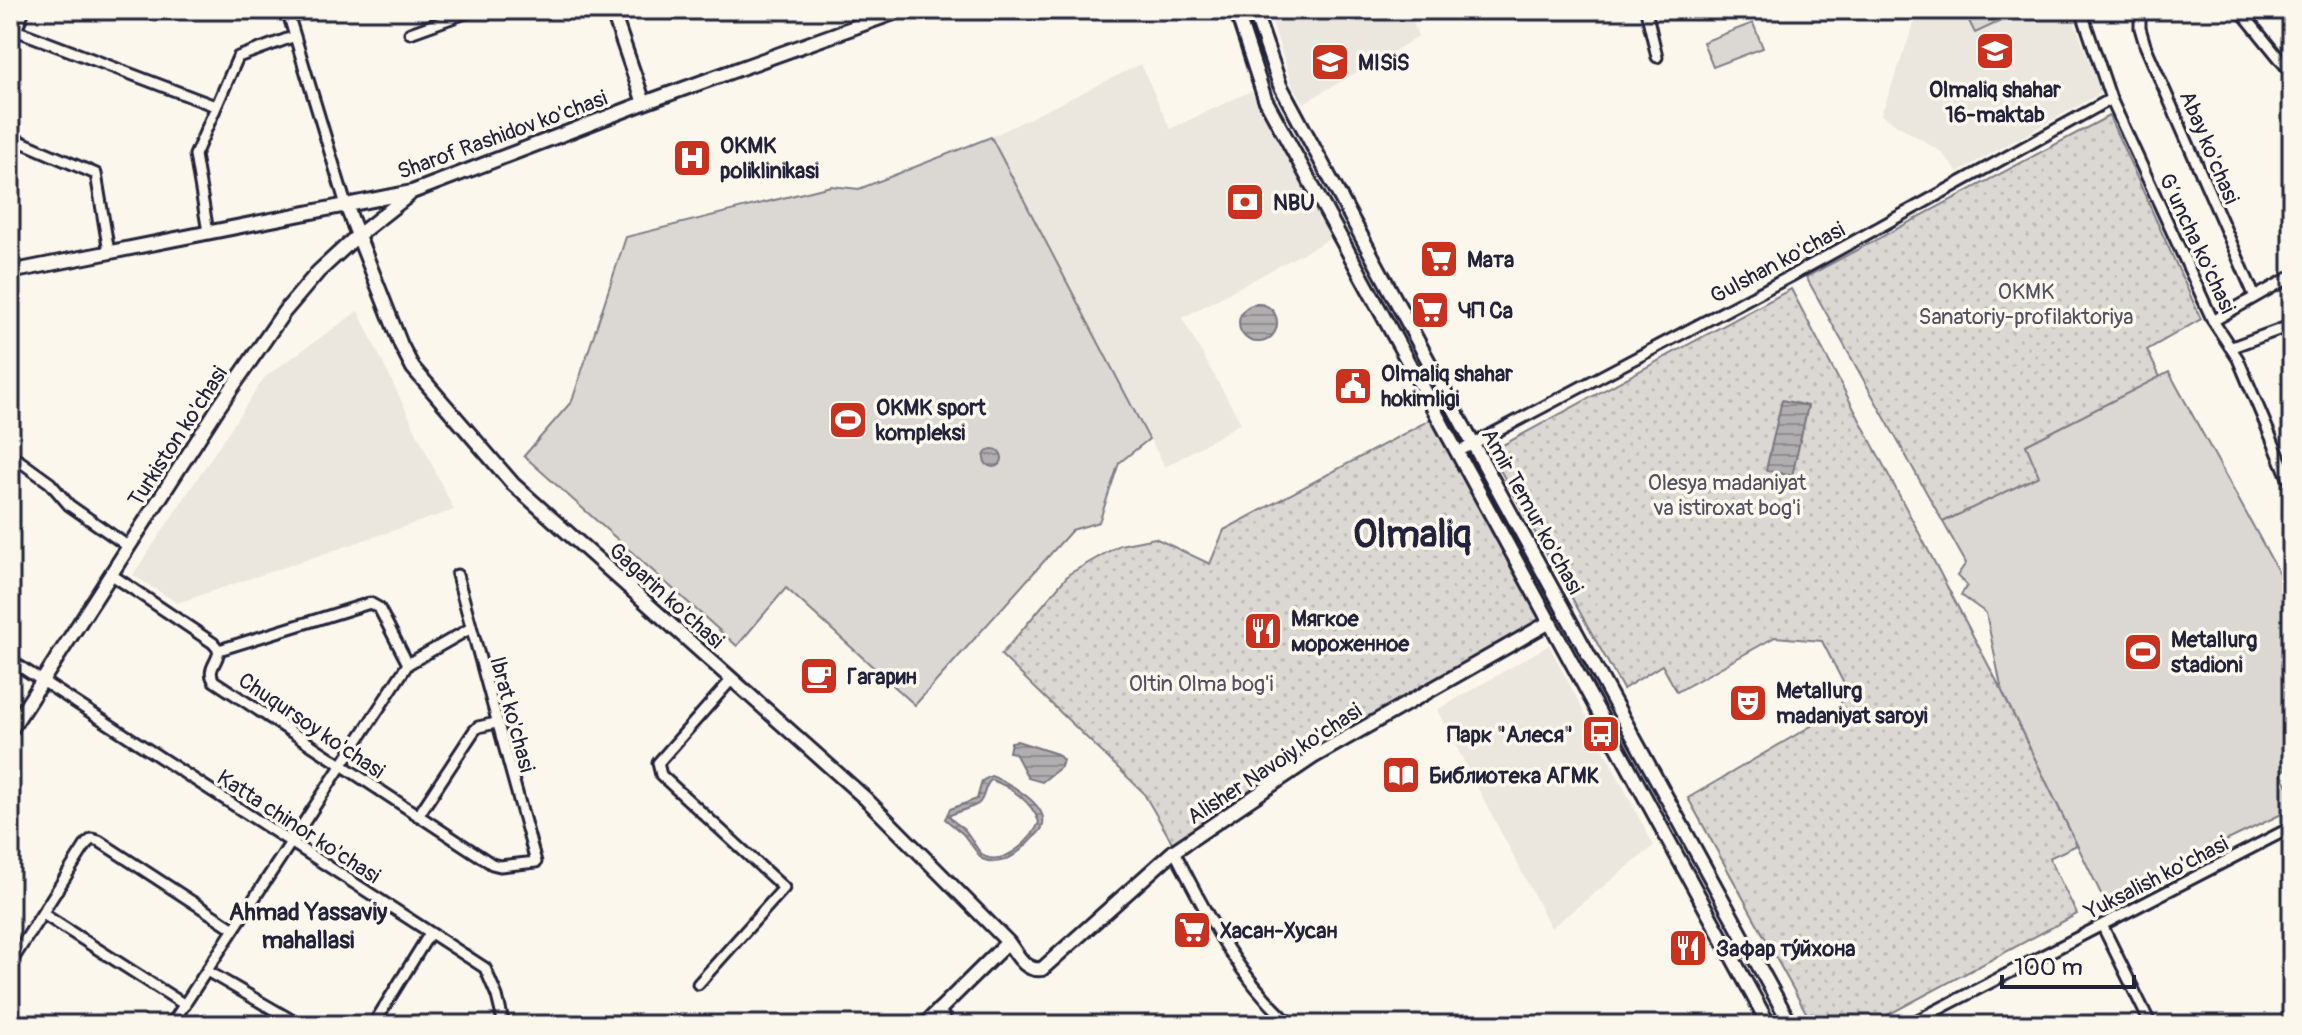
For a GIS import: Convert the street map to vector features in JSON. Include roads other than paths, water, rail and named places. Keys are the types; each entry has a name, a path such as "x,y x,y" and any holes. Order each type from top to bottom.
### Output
{"main road":[{"path":"612,10 644,103"},
{"name":"Sharof Rashidov ko'chasi","path":"10,272 412,192 864,16 902,10"},
{"name":"Amir Temur ko'chasi","path":"1236,10 1265,99 1769,1025"},
{"name":"Amir Temur ko'chasi","path":"1254,10 1280,85 1791,1025"},
{"name":"Turkiston ko'chasi","path":"10,731 218,408 284,312 318,272 412,192"},
{"name":"Gagarin ko'chasi","path":"346,205 413,368 513,484 865,798 1008,942 1028,968 1042,969"},
{"name":"Alisher Navoiy ko'chasi","path":"1042,969 1174,851 1313,757 1550,622"},
{"path":"1594,703 1610,695"},
{"path":"1676,852 1690,839"},
{"path":"924,1025 1008,942"}],"street":[{"path":"10,46 13,29 24,10"},
{"path":"287,10 346,205"},
{"path":"410,33 456,12 474,10"},
{"path":"1646,10 1657,57"},
{"name":"G‘uncha ko'chasi","path":"2081,10 2111,99 2213,321 2232,347 2292,487"},
{"name":"Abay ko'chasi","path":"2140,10 2140,28 2145,45 2255,297"},
{"path":"2240,10 2292,74"},
{"path":"13,29 215,106"},
{"path":"208,232 195,155 215,106 238,57 295,36"},
{"name":"Gulshan ko'chasi","path":"1458,452 1791,276 2111,99"},
{"path":"10,137 96,174 109,252"},
{"path":"2213,321 2292,276"},
{"path":"2232,347 2292,325"},
{"path":"10,454 57,491 69,505 129,547"},
{"path":"112,575 219,650 370,603 379,608 408,664"},
{"name":"Ibrat ko'chasi","path":"457,575 536,862"},
{"path":"171,1025 408,664 471,628"},
{"name":"Chuqursoy ko'chasi","path":"219,650 210,675 214,681 341,766 492,864 536,862"},
{"name":"Katta chinor ko'chasi","path":"10,660 485,968 497,996 504,1025"},
{"path":"698,984 784,888 658,770 658,763 732,679"},
{"path":"418,816 474,731 496,723"},
{"name":"Yuksalish ko'chasi","path":"1908,1025 2292,827"},
{"path":"10,964 92,839 234,929"},
{"path":"1174,851 1225,948 1258,993 1291,1025"},
{"path":"43,914 185,1005"},
{"path":"2102,925 2151,1025"},
{"path":"373,1025 430,933"},
{"path":"207,971 300,1025"},
{"path":"939,1008 948,1025"},
{"path":"10,1022 17,1025"}],"place":[{"name":"Olmaliq shahar 16-maktab","path":"1995,51"},
{"name":"MISiS","path":"1330,62"},
{"name":"OKMK poliklinikasi","path":"692,158"},
{"name":"NBU","path":"1245,202"},
{"name":"Мата","path":"1439,259"},
{"name":"ЧП Са","path":"1430,310"},
{"name":"Olmaliq shahar hokimligi","path":"1353,386"},
{"name":"OKMK sport kompleksi","path":"848,420"},
{"name":"Мягкое мороженное","path":"1263,631"},
{"name":"Metallurg stadioni","path":"2143,652"},
{"name":"Гагарин","path":"819,676"},
{"name":"Metallurg madaniyat saroyi","path":"1748,703"},
{"name":"Парк \"Алеся\"","path":"1601,734"},
{"name":"Библиотека АГМК","path":"1401,775"},
{"name":"Хасан-Хусан","path":"1192,930"},
{"name":"Зафар тýйхона","path":"1688,948"}],"district":[{"name":"Olmaliq","path":"1412,534"},
{"name":"Ahmad Yassaviy mahallasi","path":"308,926"}],"park label":[{"name":"OKMK Sanatoriy-profilaktoriya","path":"2026,304"},
{"name":"Olesya madaniyat va istiroxat bog'i","path":"1727,494"},
{"name":"Oltin Olma bog'i","path":"1201,683"}]}
